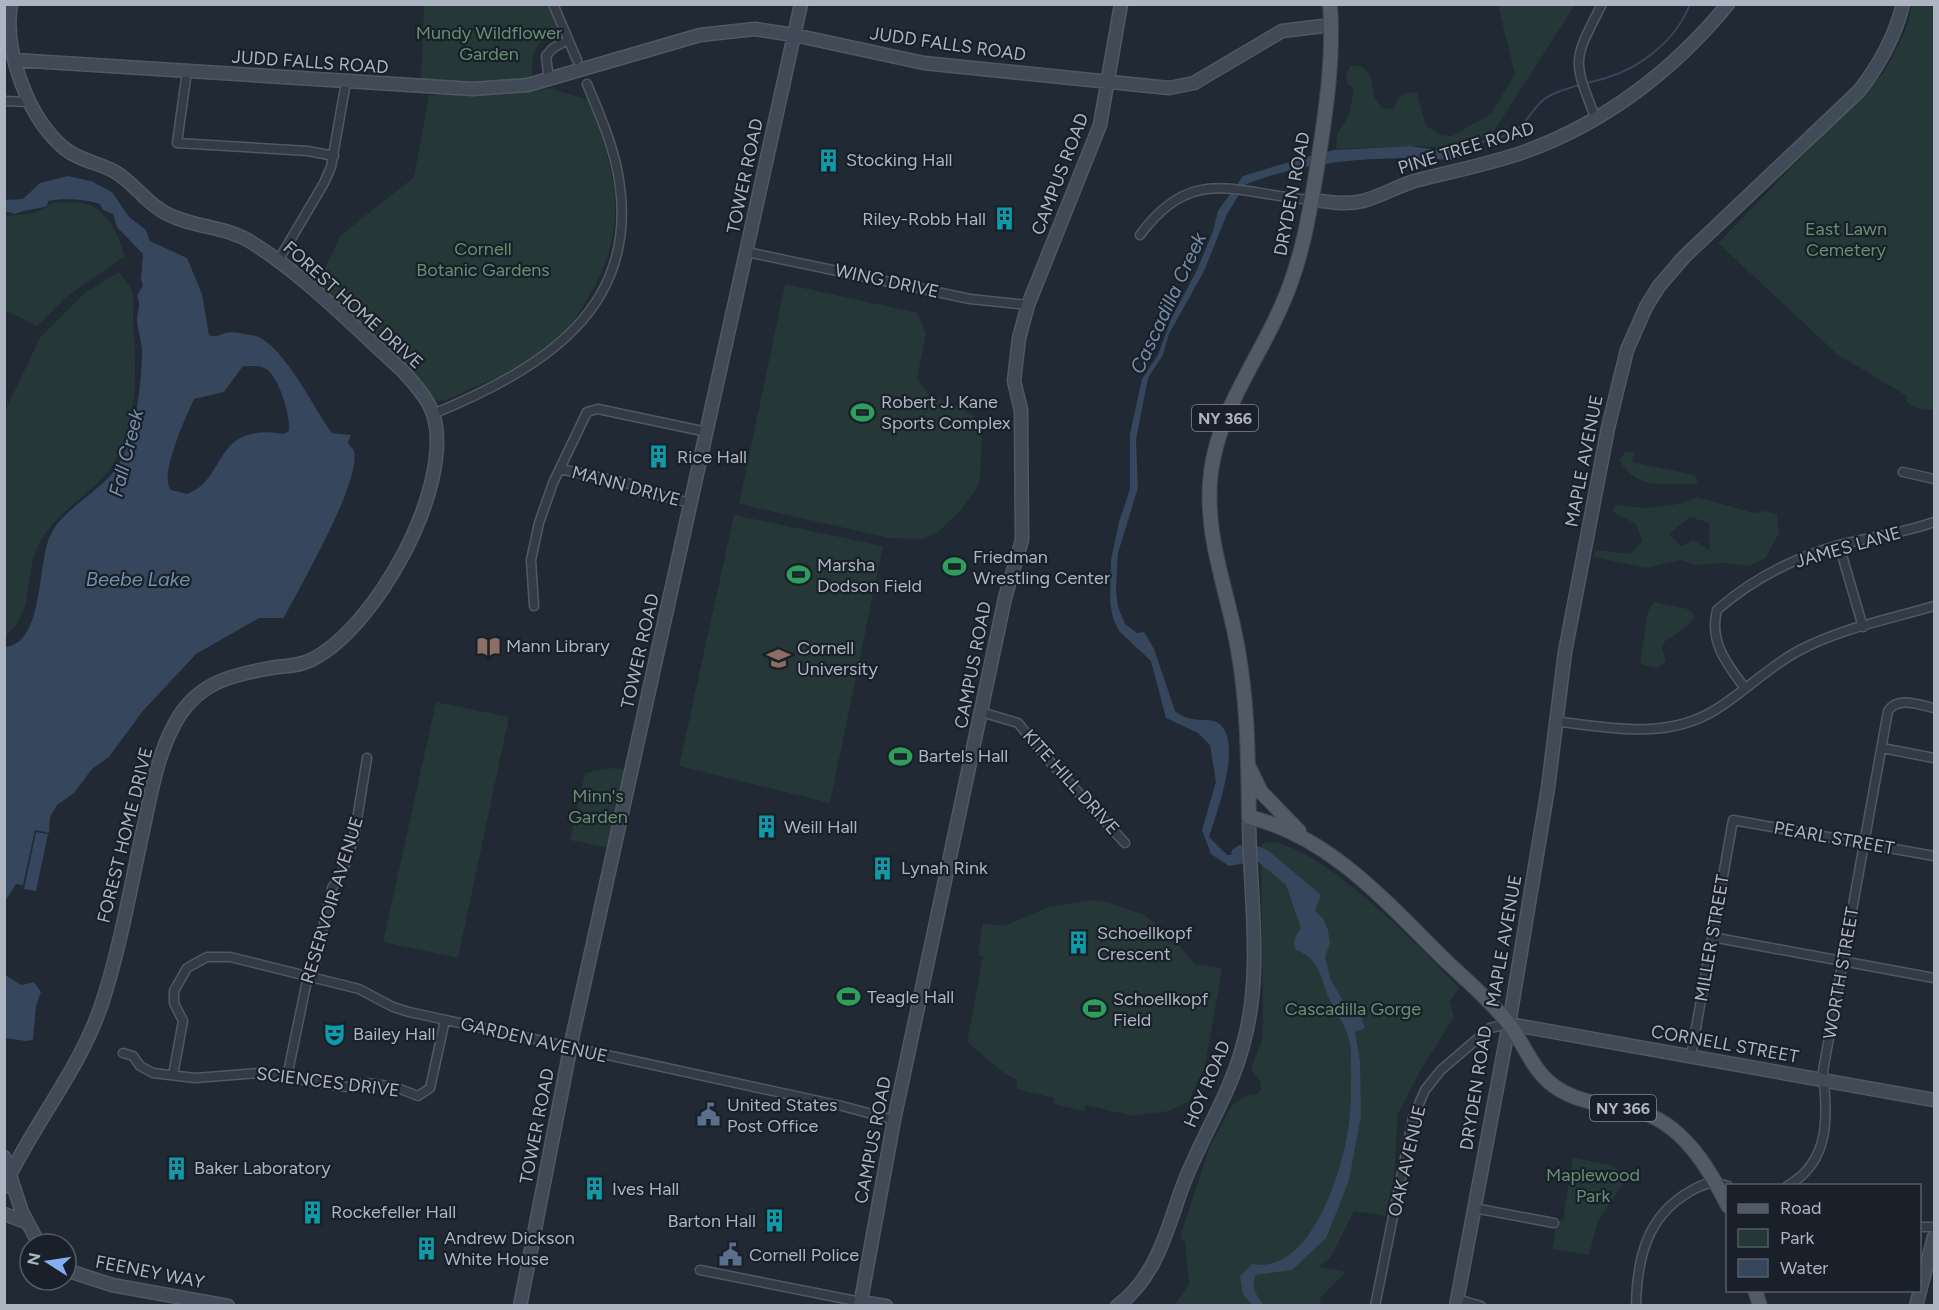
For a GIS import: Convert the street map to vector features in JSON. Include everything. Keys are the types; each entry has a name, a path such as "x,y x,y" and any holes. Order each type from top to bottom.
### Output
{"main road":[{"name":"DRYDEN ROAD","path":"1330,4 1329,81 1313,200 1293,277 1270,330 1225,417 1211,471 1209,496 1213,545 1240,660 1248,764 1249,817 1278,826 1319,848 1366,881 1509,1024"},
{"name":"DRYDEN ROAD","path":"1248,764 1261,792 1319,848"},
{"name":"NY 366","path":"1509,1024 1534,1067 1552,1085 1577,1098 1639,1111 1661,1121 1685,1140 1726,1203"}],"street":[{"name":"FOREST HOME DRIVE","path":"4,1187 96,1022 112,968 155,775 175,722 200,691 220,679 311,661 336,643 368,608 402,559 428,494 436,462 434,414 419,389 403,371 278,261 249,241 224,230 176,218 161,211 116,173 64,148 49,132 30,102 15,60 9,27 11,4"},
{"path":"553,4 577,60"},
{"name":"TOWER ROAD","path":"520,1305 571,1046 801,4"},
{"name":"CAMPUS ROAD","path":"861,1304 894,1120 1008,583 1021,546 1021,410 1014,375 1019,338 1028,305 1100,125 1121,4"},
{"path":"1595,117 1577,65 1581,46 1602,4"},
{"name":"PINE TREE ROAD","path":"1313,200 1340,203 1364,200 1412,182 1525,152 1560,137 1657,77 1693,45 1728,4"},
{"name":"MAPLE AVENUE","path":"1509,1024 1548,788 1565,652 1608,428 1621,370 1635,328 1659,286 1684,256 1859,91 1883,57 1904,4"},
{"name":"JUDD FALLS ROAD","path":"15,60 473,89 528,85 715,32 755,29 794,35 895,59 1155,87 1182,86 1204,78 1282,31 1331,25"},
{"path":"549,80 546,56 553,48 568,40"},
{"path":"187,71 177,143 308,151 334,156"},
{"path":"278,261 324,183 334,156 346,82"},
{"path":"434,414 495,385 543,357 574,332 605,287 620,243 621,204 612,148 587,84"},
{"path":"4,101 30,102"},
{"path":"1140,235 1170,202 1181,195 1201,188 1313,200"},
{"name":"WING DRIVE","path":"747,252 970,299 1028,305"},
{"name":"MANN DRIVE","path":"534,606 531,560 545,503 587,412 598,409 707,432"},
{"name":"MANN DRIVE","path":"560,469 630,484 640,490 691,503"},
{"path":"1904,472 1935,479"},
{"name":"JAMES LANE","path":"1744,687 1724,660 1714,636 1717,610 1768,573 1802,557 1839,545 1935,522"},
{"path":"1839,545 1863,627"},
{"path":"1555,722 1642,730 1678,725 1716,710 1744,687 1799,650 1820,640 1935,606"},
{"name":"WORTH STREET","path":"1788,1184 1811,1165 1822,1147 1827,1116 1823,1071 1888,711 1893,704 1901,702 1935,708"},
{"name":"KITE HILL DRIVE","path":"981,712 1018,723 1052,765 1125,843"},
{"path":"1882,748 1935,758"},
{"name":"RESERVOIR AVENUE","path":"287,1077 332,888 343,870 354,838 367,759"},
{"name":"HOY ROAD","path":"1117,1305 1139,1285 1161,1249 1190,1168 1232,1078 1243,1047 1254,980 1249,817"},
{"name":"PEARL STREET","path":"1733,820 1935,856"},
{"name":"MILLER STREET","path":"1691,1056 1733,820"},
{"path":"1712,937 1935,978"},
{"name":"GARDEN AVENUE","path":"173,1075 183,1021 174,1003 174,991 182,975 194,963 212,956 224,956 359,989 401,1010 571,1046 894,1120"},
{"name":"SCIENCES DRIVE","path":"123,1053 133,1056 148,1071 173,1075 198,1078 251,1072 346,1087 367,1083 395,1087 421,1096 430,1088 445,1020"},
{"name":"CORNELL STREET","path":"1509,1024 1935,1100"},
{"name":"DRYDEN ROAD","path":"1456,1302 1509,1024"},
{"name":"OAK AVENUE","path":"1376,1305 1413,1118 1420,1101 1441,1070 1494,1026 1509,1024"},
{"path":"5,1159 26,1222 32,1232"},
{"path":"1636,1305 1640,1257 1656,1222 1686,1194 1713,1181 1726,1185"},
{"path":"1474,1208 1554,1223"},
{"path":"4,1214 26,1222"},
{"path":"1921,1287 1935,1237"},
{"path":"700,1270 861,1304 886,1305"},
{"name":"FEENEY WAY","path":"78,1274 112,1285 228,1305"},
{"path":"1456,1302 1481,1305"}],"green space":[{"name":"Mundy Wildflower Garden","path":"424,5 548,5 557,27 544,38 536,49 532,61 532,79 485,83 421,82"},
{"path":"1498,5 1575,5 1492,134 1446,148 1414,146 1336,149 1337,135 1349,115 1354,88 1348,85 1346,75 1350,66 1363,67 1366,70 1371,79 1375,97 1382,108 1394,109 1398,98 1408,92 1417,93 1426,126 1441,135 1452,136 1491,114 1515,74"},
{"name":"East Lawn Cemetery","path":"1912,5 1934,5 1934,409 1921,410 1906,402 1907,396 1838,355 1718,243 1884,72 1901,40"},
{"name":"Cornell Botanic Gardens","path":"550,88 588,100 598,126 612,176 615,201 610,249 601,274 587,299 558,340 519,367 446,400 438,401 429,396 316,286 341,235 414,177 429,95 521,93"},
{"path":"79,202 98,210 115,231 125,256 69,295 37,326 5,310 5,216 35,213 53,203"},
{"path":"119,272 132,291 133,301 135,374 128,432 113,465 94,487 60,516 41,539 32,564 24,609 14,628 5,636 5,411 40,338 86,292"},
{"name":"Robert J. Kane Sports Complex","path":"785,284 918,313 926,334 917,378 928,394 974,416 982,437 980,479 977,488 961,510 938,532 923,539 889,538 739,504"},
{"path":"1634,451 1632,462 1695,475 1698,484 1654,484 1636,478 1619,461 1625,452"},
{"path":"1697,497 1754,513 1764,511 1777,514 1779,533 1766,558 1749,566 1725,563 1695,565 1681,560 1646,568 1593,557 1595,550 1631,554 1642,541 1636,524 1613,512 1615,505 1657,507","holes":["1690,517 1709,523 1710,550 1693,540 1682,546 1669,534"]},
{"path":"734,515 883,546 830,803 679,766"},
{"path":"1654,602 1688,609 1695,615 1687,627 1665,641 1662,649 1666,660 1658,668 1640,664 1648,611"},
{"path":"436,702 509,717 458,958 383,942"},
{"name":"Minn's Garden","path":"612,768 628,769 610,848 570,840 585,773"},
{"name":"Cascadilla Gorge","path":"1267,842 1288,846 1341,878 1422,949 1459,988 1450,1001 1454,1017 1417,1076 1398,1114 1394,1178 1385,1216 1354,1211 1330,1258 1319,1267 1346,1272 1321,1297 1320,1305 1174,1306 1189,1284 1185,1242 1180,1237 1209,1149 1231,1106 1247,1095 1257,1094 1261,1089 1260,1081 1251,1070 1262,1039 1261,845"},
{"name":"Schoellkopf Field","path":"1091,900 1110,903 1144,915 1169,934 1195,964 1222,968 1205,1066 1189,1101 1169,1111 1133,1116 1086,1105 1084,1111 1053,1104 1054,1098 1016,1089 1017,1080 1005,1074 967,1042 983,957 978,955 983,923 1005,926 1048,907"},
{"name":"Maplewood Park","path":"1573,1158 1612,1165 1626,1179 1598,1221 1589,1255 1552,1249 1557,1221 1563,1221"}],"water":[{"path":"1471,143 1473,146 1468,151 1453,160 1400,158 1346,161 1293,170 1245,185 1227,214 1204,271 1169,334 1163,355 1148,378 1136,440 1138,488 1118,553 1116,590 1118,607 1125,624 1137,633 1144,632 1154,649 1175,711 1187,718 1214,721 1225,732 1229,744 1229,760 1209,837 1227,855 1231,855 1232,850 1239,845 1260,847 1270,852 1321,895 1315,911 1323,918 1328,930 1330,943 1325,957 1331,980 1346,1006 1360,1013 1365,1028 1355,1032 1360,1061 1361,1116 1349,1180 1326,1238 1292,1270 1256,1275 1254,1288 1263,1305 1252,1305 1243,1294 1240,1276 1252,1264 1272,1263 1290,1254 1305,1239 1318,1220 1337,1176 1349,1126 1350,1044 1318,970 1312,960 1296,950 1295,939 1301,928 1286,885 1257,861 1229,866 1211,854 1202,830 1216,782 1210,745 1198,733 1166,718 1151,661 1119,631 1113,618 1110,602 1111,560 1119,522 1130,489 1130,434 1142,379 1158,355 1171,319 1197,270 1213,231 1218,211 1243,176 1334,150 1410,146 1444,151"},
{"name":"Beebe Lake","path":"68,176 91,181 112,192 129,217 146,230 150,241 187,258 202,294 209,335 215,336 231,332 251,335 262,339 274,348 296,377 332,433 351,435 348,442 353,449 354,463 350,483 340,507 284,618 259,618 196,654 142,712 109,757 92,769 74,793 57,805 50,817 49,833 35,830 23,885 16,884 5,901 5,647 18,643 27,632 33,618 46,549 56,526 71,509 107,480 121,460 136,413 142,363 137,322 139,304 137,296 143,285 141,280 143,254 117,227 113,214 103,210 100,204 94,202 48,201 47,206 15,214 5,211 5,200 23,199 40,183","holes":["243,366 263,367 271,373 280,388 286,407 289,431 283,434 260,433 244,436 232,444 200,487 187,494 171,490 168,483 171,459 194,399 224,392"]},
{"path":"36,832 48,834 36,891 24,889"},
{"path":"5,975 21,985 34,982 41,992 36,1006 33,1040 6,1038 5,1049"}],"waterway":[{"name":"Cascadilla Creek","path":"1469,145 1516,130 1549,96 1619,73 1645,59 1667,40 1684,17 1690,4"}],"place":[{"name":"Stocking Hall","path":"828,160"},
{"name":"Riley-Robb Hall","path":"1004,219"},
{"name":"Robert J. Kane Sports Complex","path":"863,412"},
{"name":"Rice Hall","path":"659,457"},
{"name":"Friedman Wrestling Center","path":"955,567"},
{"name":"Marsha Dodson Field","path":"799,575"},
{"name":"Mann Library","path":"488,646"},
{"name":"Cornell University","path":"779,658"},
{"name":"Bartels Hall","path":"900,756"},
{"name":"Weill Hall","path":"766,827"},
{"name":"Lynah Rink","path":"883,868"},
{"name":"Schoellkopf Crescent","path":"1079,943"},
{"name":"Teagle Hall","path":"849,997"},
{"name":"Schoellkopf Field","path":"1095,1009"},
{"name":"Bailey Hall","path":"335,1034"},
{"name":"United States Post Office","path":"709,1115"},
{"name":"Baker Laboratory","path":"176,1168"},
{"name":"Ives Hall","path":"594,1189"},
{"name":"Rockefeller Hall","path":"313,1212"},
{"name":"Barton Hall","path":"774,1221"},
{"name":"Andrew Dickson White House","path":"426,1248"},
{"name":"Cornell Police","path":"731,1255"}],"water label":[{"name":"Fall Creek","path":"126,453"}]}
